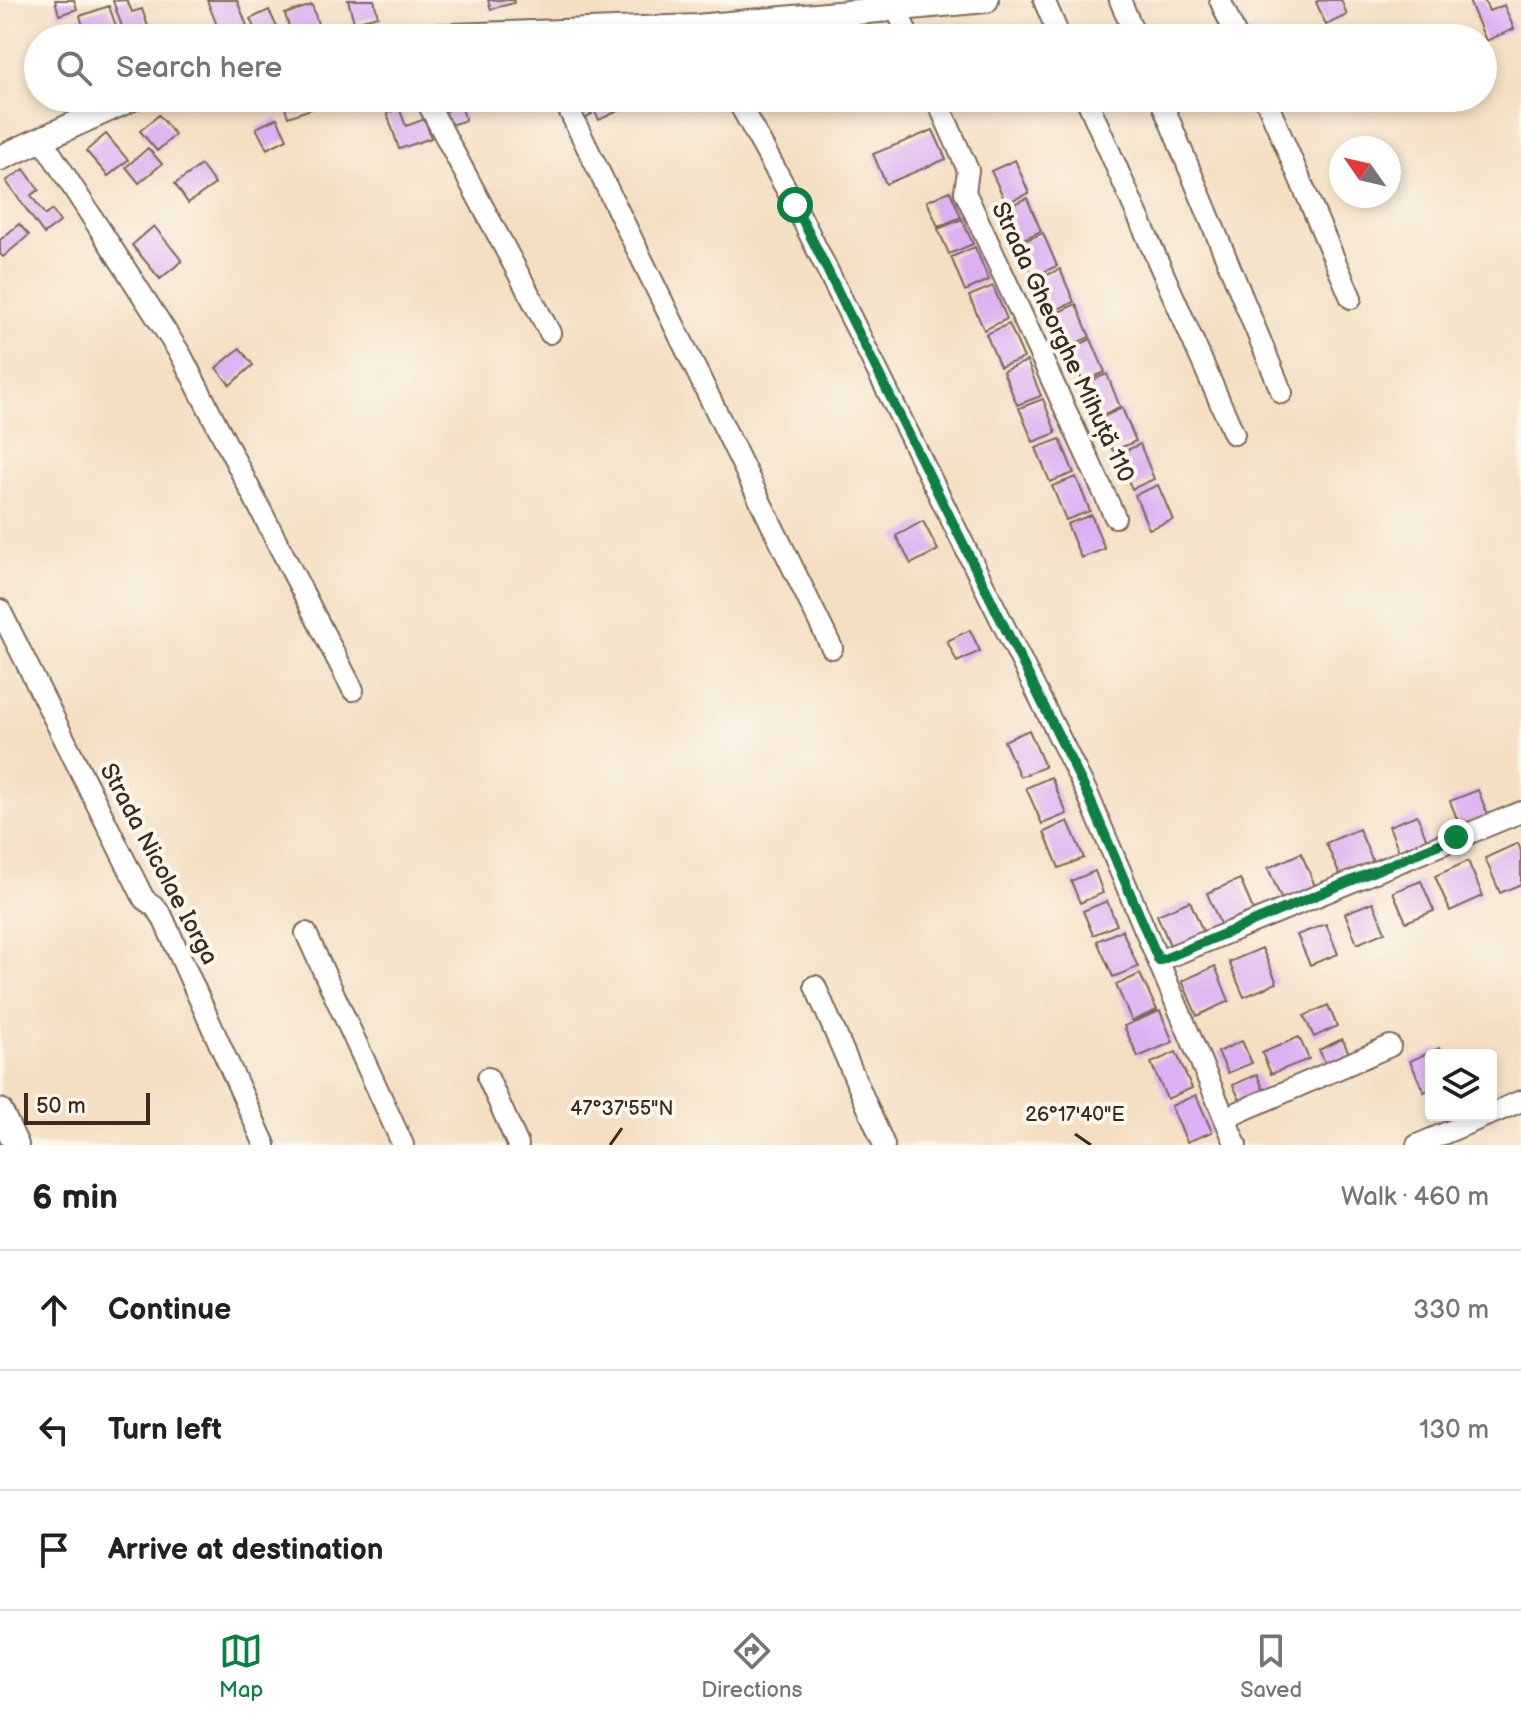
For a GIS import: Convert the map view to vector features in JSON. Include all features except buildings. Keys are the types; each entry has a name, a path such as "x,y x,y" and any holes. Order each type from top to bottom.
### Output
{"street":[{"path":"741,24 986,0"},
{"path":"1044,0 1054,24"},
{"path":"1120,0 1130,24"},
{"path":"1220,0 1231,24"},
{"path":"897,10 903,24"},
{"path":"0,158 101,112"},
{"path":"432,112 550,333"},
{"path":"570,112 832,648"},
{"path":"744,112 795,205 1088,795 1236,1145"},
{"name":"Strada Gheorghe Mihuță 110","path":"942,112 968,170 965,192 1115,517"},
{"path":"1092,112 1234,434"},
{"path":"1166,112 1282,393"},
{"path":"1271,112 1351,298"},
{"path":"41,138 181,355 353,690"},
{"name":"Strada Nicolae Iorga","path":"0,610 144,899 162,916 265,1145"},
{"path":"1159,961 1521,812"},
{"path":"306,933 403,1145"},
{"path":"815,986 884,1145"},
{"path":"1225,1118 1390,1046"},
{"path":"488,1078 518,1145"},
{"path":"1497,1111 1521,1101"},
{"path":"0,1111 16,1145"},
{"path":"1417,1145 1473,1121"}],"route":[{"path":"795,205 1088,795 1159,961 1456,837"}]}
